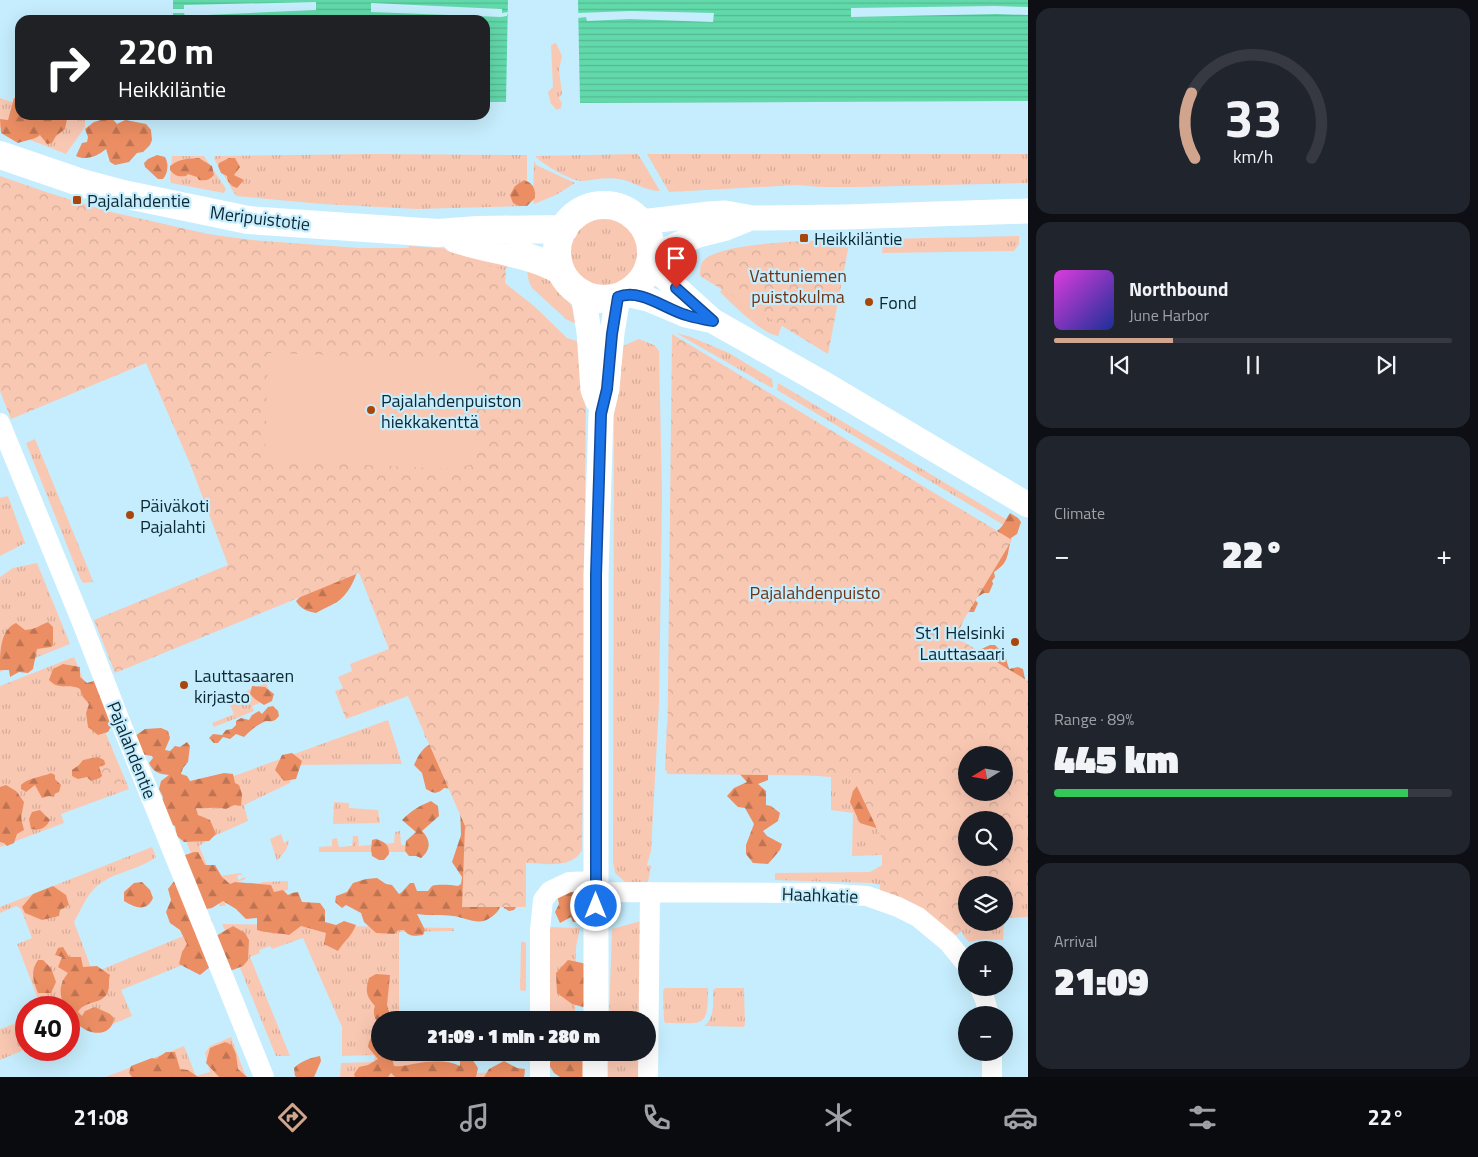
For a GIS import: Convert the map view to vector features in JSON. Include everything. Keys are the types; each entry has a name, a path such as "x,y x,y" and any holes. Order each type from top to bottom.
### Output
{"main road":[{"name":"Meripuistotie","path":"0,155 82,183 123,194 248,220 438,233 564,228"},
{"path":"600,205 623,209 640,222 650,242 651,260 644,278 633,290 622,296 600,299 583,294 570,284 558,262 558,245 564,228 573,217 579,212 600,205"},
{"name":"Meripuistotie","path":"438,233 476,246 523,254 545,261 561,270"}],"street":[{"path":"640,222 725,213 753,218 868,217 1028,211"},
{"path":"753,218 726,228 698,235 651,260 713,321 826,385 1028,506"},
{"path":"583,294 589,332 593,390 601,414"},
{"path":"596,1011 596,575 601,414 607,389 612,334 622,296 648,299 686,316 713,321"},
{"name":"Pajalahdentie","path":"0,423 264,1077"},
{"name":"Haahkatie","path":"540,1011 542,900 550,891 569,882 622,893 818,893 867,896 898,907 918,917 948,942 958,954"},
{"path":"648,1077 650,892"},
{"path":"540,1061 540,1077"},
{"path":"595,1061 595,1077"},
{"path":"992,1061 992,1077"}],"green space":[{"path":"556,43 562,56 559,70 562,94 559,98 562,103 561,108 557,110 551,104 548,92 553,87 551,45"},
{"path":"0,98 15,103 15,120 85,120 85,127 66,154 0,128"},
{"path":"14,98 15,120 67,120 65,129 56,136 52,143 47,144 40,135 18,143 1,133 0,119 8,120"},
{"path":"114,120 117,124 125,120 146,124 151,130 152,140 143,152 137,153 129,162 115,165 110,162 106,149 92,157 76,156 82,143 87,142 88,137 85,129 94,122"},
{"path":"638,154 660,191 651,190 618,179 577,180 557,172 535,156"},
{"path":"647,154 1028,154 1028,183 858,187 797,185 669,192"},
{"path":"157,155 165,157 167,163 167,171 163,179 158,179 145,167 144,163"},
{"path":"527,155 527,201 524,206 417,209 322,204 236,196 214,159 215,156"},
{"path":"172,156 204,156 226,189 224,193 171,183"},
{"path":"199,158 212,166 214,175 209,179 199,180 197,177 188,174 186,176 179,176 170,170 170,166 184,159"},
{"path":"229,158 235,158 240,167 234,175 244,180 237,188 232,186 227,176 221,173 218,166 219,163"},
{"path":"534,161 536,165 575,183 556,195 534,204"},
{"path":"0,176 107,211 208,234 251,240 359,248 439,248 506,271 505,283 534,306 567,338 583,343 586,380 582,850 577,856 564,863 526,863 526,907 462,907 465,826 408,696 346,719 335,691 343,688 338,677 352,671 350,664 389,649 359,573 115,673 94,620 228,565 191,466 146,363 11,419 0,391"},
{"path":"524,180 533,187 535,198 527,206 519,206 513,203 510,195 515,186"},
{"path":"603,217 622,223 632,233 638,252 632,271 622,281 603,287 584,281 574,271 568,252 574,233 584,223"},
{"path":"1019,236 1019,244 1014,251 882,253 884,239"},
{"name":"Vattuniemen puistokulma","path":"850,239 828,354 700,276 701,265 705,259 716,253 732,249 774,243"},
{"path":"409,246 453,249 510,264 504,271 408,249"},
{"path":"806,257 778,336 771,334 756,324 720,292 722,289"},
{"path":"527,271 546,273 570,304 580,326 566,319 532,288"},
{"path":"676,333 691,337 729,353 772,379 772,388"},
{"name":"Pajalahdenpuisto","path":"672,334 1012,540 954,636 1028,681 1028,904 1013,904 1013,876 958,876 958,931 962,931 949,941 880,899 880,886 889,854 852,776 667,774"},
{"path":"639,339 654,345 659,351 662,496 659,704 651,851 647,865 651,866 648,882 625,882 615,873 613,861 614,384 618,348"},
{"name":"Pajalahdenpuiston hiekkakenttä","path":"268,353 477,360 473,464 451,469 265,457"},
{"path":"778,383 1009,521 1007,527 777,390"},
{"path":"35,439 93,582 83,583 80,578 26,443"},
{"path":"8,496 25,543 0,556 0,498"},
{"path":"1010,513 1021,522 1017,534 1011,538 1005,561 994,572 995,577 989,593 984,593 974,599 978,603 974,612 966,612 961,626 955,634 960,638 958,643 950,642 997,531"},
{"path":"37,563 70,644 0,672 0,577 13,568"},
{"path":"358,569 353,583 347,592 332,605 316,613 304,609 296,601 314,583"},
{"path":"48,622 53,627 53,645 37,649 33,669 28,673 19,672 10,677 9,670 0,670 2,642 11,626 16,623 25,630"},
{"path":"990,645 995,645 1005,655 1009,669 1018,667 1023,669 1025,679 1021,683 973,653"},
{"path":"74,657 129,789 61,814 64,823 0,847 0,686"},
{"path":"63,664 80,667 80,677 87,683 97,680 115,720 108,732 98,735 88,727 86,713 89,704 83,697 80,689 57,685 49,680 53,669"},
{"path":"266,683 272,698 252,706 254,711 214,727 212,723 234,714 227,699"},
{"path":"252,686 265,687 274,694 272,701 264,705 255,699 250,694"},
{"path":"273,706 278,711 278,718 260,724 244,737 236,734 230,739 223,737 218,743 214,743 209,738 213,734 222,735 226,730 232,729 236,725 236,721 241,718 249,720 252,715 259,711 262,714 268,707"},
{"path":"435,710 446,716 448,727 439,742 450,758 454,776 453,789 444,788 436,793 426,789 422,773 414,765 422,751 434,742 425,737 425,724 426,718"},
{"path":"673,712 836,750 898,813 894,888 872,883 775,880 775,873 870,872 882,865 882,855 852,856 853,813 831,810 831,777 778,773 668,772 665,770 667,723"},
{"path":"388,720 402,764 295,765 290,783 244,805 248,821 212,837 199,846 212,877 241,873 242,875 237,877 239,880 244,877 246,879 224,886 203,884 165,788 173,798"},
{"path":"161,728 168,731 170,738 165,750 170,751 175,746 180,747 187,742 190,746 188,762 181,774 187,776 190,781 224,773 233,774 235,783 239,785 242,794 241,806 234,805 226,809 196,808 198,815 210,820 216,834 209,841 184,842 177,836 175,826 170,824 160,809 163,797 159,789 161,781 169,775 152,769 149,763 153,758 152,756 141,754 135,736 145,729"},
{"path":"292,753 302,761 296,779 284,781 275,770 282,755"},
{"path":"98,757 104,760 107,770 100,778 91,781 87,777 78,779 72,776 72,770 83,760"},
{"path":"114,761 122,784 107,789 99,767"},
{"path":"735,769 768,770 768,780 758,784 766,791 766,805 771,806 780,813 778,821 763,831 767,836 782,844 780,850 768,864 753,863 746,854 746,845 754,824 745,808 738,807 727,796 734,788 747,782"},
{"path":"51,773 55,775 55,779 61,785 59,792 54,794 54,797 42,798 35,785 26,792 21,789 21,785 27,781"},
{"path":"864,777 881,822 876,828 860,823 850,802 853,791"},
{"path":"6,785 16,791 24,802 21,818 24,830 17,834 14,843 7,846 0,842 0,787"},
{"path":"431,801 438,806 439,816 422,831 429,845 427,852 421,858 409,856 405,851 406,841 416,832 402,820 415,809"},
{"path":"460,801 521,864 522,878 526,882 520,902 514,910 509,911 504,908 501,901 496,914 489,919 479,922 448,915 417,914 425,930 423,935 414,936 404,930 399,930 394,934 376,933 364,922 361,913 346,905 342,908 335,902 336,896 347,892 353,883 366,879 377,878 386,884 392,885 399,894 410,883 414,883 417,891 428,891 435,885 458,886 461,884 462,877 452,862 461,835"},
{"path":"334,802 349,803 349,808 378,810 380,823 333,824"},
{"path":"40,810 50,820 42,828 37,830 31,829 29,819 32,812"},
{"path":"400,831 401,845 422,847 422,852 319,852 319,847 332,846 332,839 337,838 339,847 352,846 353,836 358,836 359,846 394,843 395,832"},
{"path":"281,834 284,843 289,841 286,850 277,861 270,839"},
{"path":"376,839 384,842 388,848 389,854 384,860 379,860 372,856 372,840"},
{"path":"152,847 156,857 141,866 101,883 88,897 74,922 93,973 186,935 197,959 121,990 132,1016 101,1029 87,1025 80,1028 80,996 37,996 17,944 32,938 21,909 16,906 0,913 0,907"},
{"path":"198,852 205,865 215,865 222,877 230,884 235,882 271,885 274,892 283,890 288,895 298,892 302,902 320,903 325,910 325,922 336,925 344,921 356,925 338,951 324,944 326,933 301,926 289,935 257,930 257,918 246,919 236,909 223,901 212,908 201,910 207,918 211,919 216,936 233,926 245,933 249,940 248,960 243,966 230,971 211,966 200,975 179,964 182,952 187,944 180,930 170,923 166,912 171,900 168,889 176,879 185,855"},
{"path":"288,881 288,890 226,901 225,906 220,906 218,898 263,882"},
{"path":"142,882 150,890 153,898 150,902 144,907 136,907 124,901 124,892 134,883"},
{"path":"1028,883 1028,917 1013,918 1013,885"},
{"path":"53,886 66,895 69,905 60,910 59,916 42,920 25,913 22,907 33,894"},
{"path":"584,888 592,917 583,918 579,922 573,922 571,917 560,923 555,912 559,904 557,895"},
{"path":"641,921 640,1011 609,1011 612,929"},
{"path":"222,924 454,928 454,931 399,932 399,1011 371,1011 371,1055 342,1056 342,1027 303,938 272,949 270,946 259,950 260,953 250,957 290,1056 276,1056"},
{"path":"547,927 580,928 576,947 575,1011 547,1011"},
{"path":"961,931 1004,931 1003,940 984,939 968,941"},
{"path":"522,941 526,943 526,990 524,991 520,990"},
{"path":"63,947 69,957 81,957 83,967 97,966 110,975 109,989 106,995 80,1009 80,996 62,996 61,986 68,973 58,967 62,957 55,955 58,948"},
{"path":"38,960 43,960 51,968 56,982 51,993 38,993 36,989 33,972"},
{"path":"568,960 587,964 590,1003 583,1007 572,1004 557,993 556,973"},
{"path":"376,974 390,975 387,1005 389,1011 374,1011 375,1006 368,996 367,990 369,978"},
{"path":"665,988 708,988 705,1017 696,1023 666,1023 664,1021 663,991"},
{"path":"716,988 744,988 745,1025 743,1027 704,1026 712,1015 713,990"},
{"path":"95,1007 114,1018 109,1029 100,1033 84,1029 80,1026 80,1014 82,1016 85,1011"},
{"path":"15,1024 15,1054 0,1060 0,1029"},
{"path":"231,1037 246,1077 106,1077 184,1046 196,1076 210,1072 205,1053 210,1046"},
{"path":"371,1038 371,1051 368,1047"},
{"path":"225,1042 232,1045 236,1054 238,1069 247,1077 219,1077 206,1063 210,1048"},
{"path":"166,1052 175,1052 180,1069 188,1070 198,1077 132,1077 129,1073 131,1066 152,1058 156,1059"},
{"path":"320,1056 321,1061 314,1077 295,1076 294,1068 306,1060"},
{"path":"375,1061 393,1061 394,1066 404,1066 437,1061 449,1062 460,1066 460,1061 473,1061 478,1068 476,1077 395,1077 391,1073 388,1077 355,1077 354,1074 359,1067"},
{"path":"429,1061 437,1065 472,1073 525,1072 524,1077 340,1077 341,1063"},
{"path":"504,1061 517,1068 525,1069 524,1077 484,1077 489,1069"},
{"path":"551,1061 593,1061 596,1077 560,1077 554,1073 549,1065"},
{"path":"608,1061 640,1061 640,1077 608,1077"}],"shaded area":[{"path":"173,0 508,0 506,102 490,102 490,15 173,15"},
{"path":"578,0 1028,0 1028,101 580,103"}],"pier":[{"path":"316,2 316,10 207,15 173,13 173,9 184,9 184,5"},
{"path":"371,3 502,9 502,13 508,12 507,16 501,17 490,17 490,15 371,12"},
{"path":"1028,7 1028,15 851,17 851,8"},
{"path":"631,11 714,13 713,22 630,19 587,21 586,17 578,18 578,13"}],"place":[{"name":"Pajalahdentie","path":"77,200"},
{"name":"Heikkiläntie","path":"804,238"},
{"name":"Fond","path":"869,302"},
{"name":"Pajalahdenpuiston hiekkakenttä","path":"371,410"},
{"name":"Päiväkoti Pajalahti","path":"130,515"},
{"name":"St1 Helsinki Lauttasaari","path":"1015,642"},
{"name":"Lauttasaaren kirjasto","path":"184,685"}],"route":[{"path":"596,906 596,575 601,414 607,389 612,334 618,297 626,294 648,299 686,316 713,321 676,288"}]}
